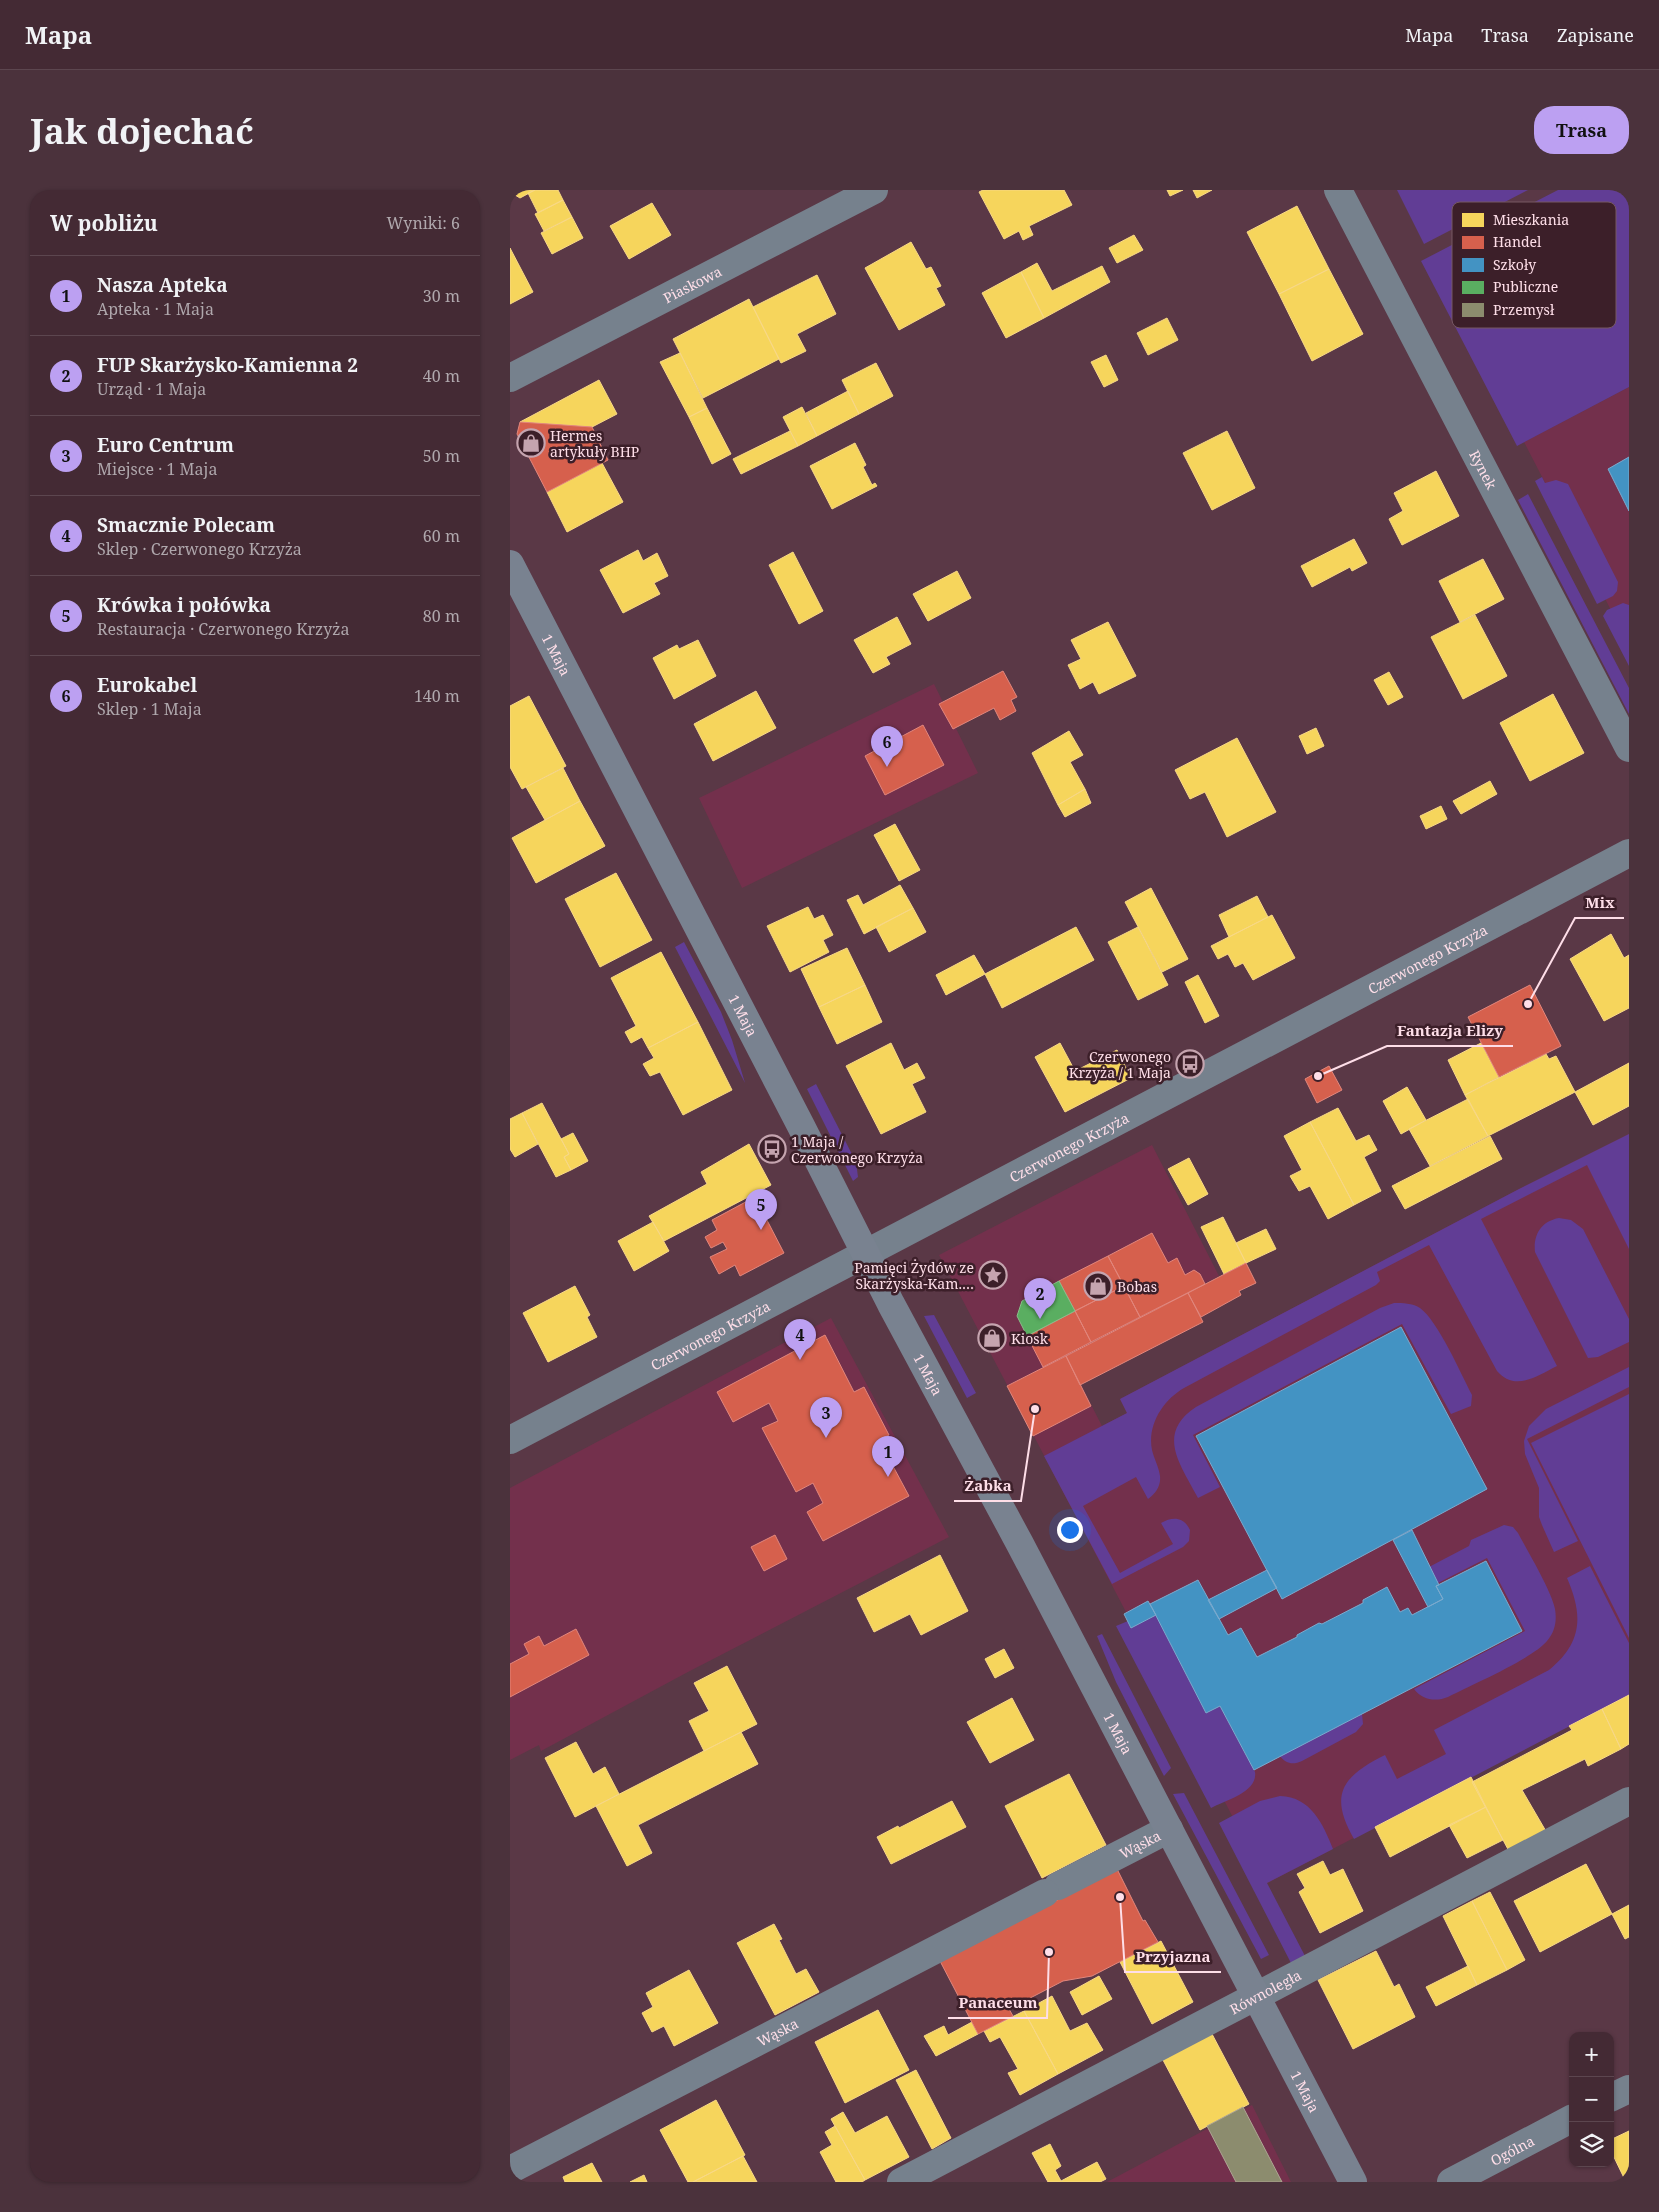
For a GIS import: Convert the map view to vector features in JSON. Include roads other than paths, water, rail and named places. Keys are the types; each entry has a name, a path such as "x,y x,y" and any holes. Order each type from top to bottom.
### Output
{"street":[{"name":"Piaskowa","path":"510,378 874,190"},
{"name":"Rynek","path":"1338,190 1629,748"},
{"name":"1 Maja","path":"510,564 865,1253 1353,2182"},
{"name":"Czerwonego Krzyża","path":"510,1440 1629,853"},
{"name":"Równoległa","path":"901,2182 1255,1995 1629,1801"},
{"name":"Wąska","path":"510,2170 1169,1829"},
{"path":"1614,2096 1629,2089"},
{"name":"Ogólna","path":"1451,2182 1569,2120"}],"place":[{"name":"Hermes artykuły BHP","path":"531,443"},
{"name":"Eurokabel","path":"887,767"},
{"name":"Mix","path":"1528,1004"},
{"name":"Czerwonego Krzyża / 1 Maja","path":"1190,1064"},
{"name":"Fantazja Elizy","path":"1318,1076"},
{"name":"1 Maja / Czerwonego Krzyża","path":"772,1149"},
{"name":"Krówka i połówka","path":"761,1230"},
{"name":"Pamięci Żydów ze Skarżyska-Kam.…","path":"993,1275"},
{"name":"Bobas","path":"1098,1286"},
{"name":"FUP Skarżysko-Kamienna 2","path":"1040,1319"},
{"name":"Kiosk","path":"992,1338"},
{"name":"Smacznie Polecam","path":"800,1360"},
{"name":"Żabka","path":"1035,1409"},
{"name":"Euro Centrum","path":"826,1438"},
{"name":"Nasza Apteka","path":"888,1477"},
{"name":"Przyjazna","path":"1120,1897"},
{"name":"Panaceum","path":"1049,1952"}]}
